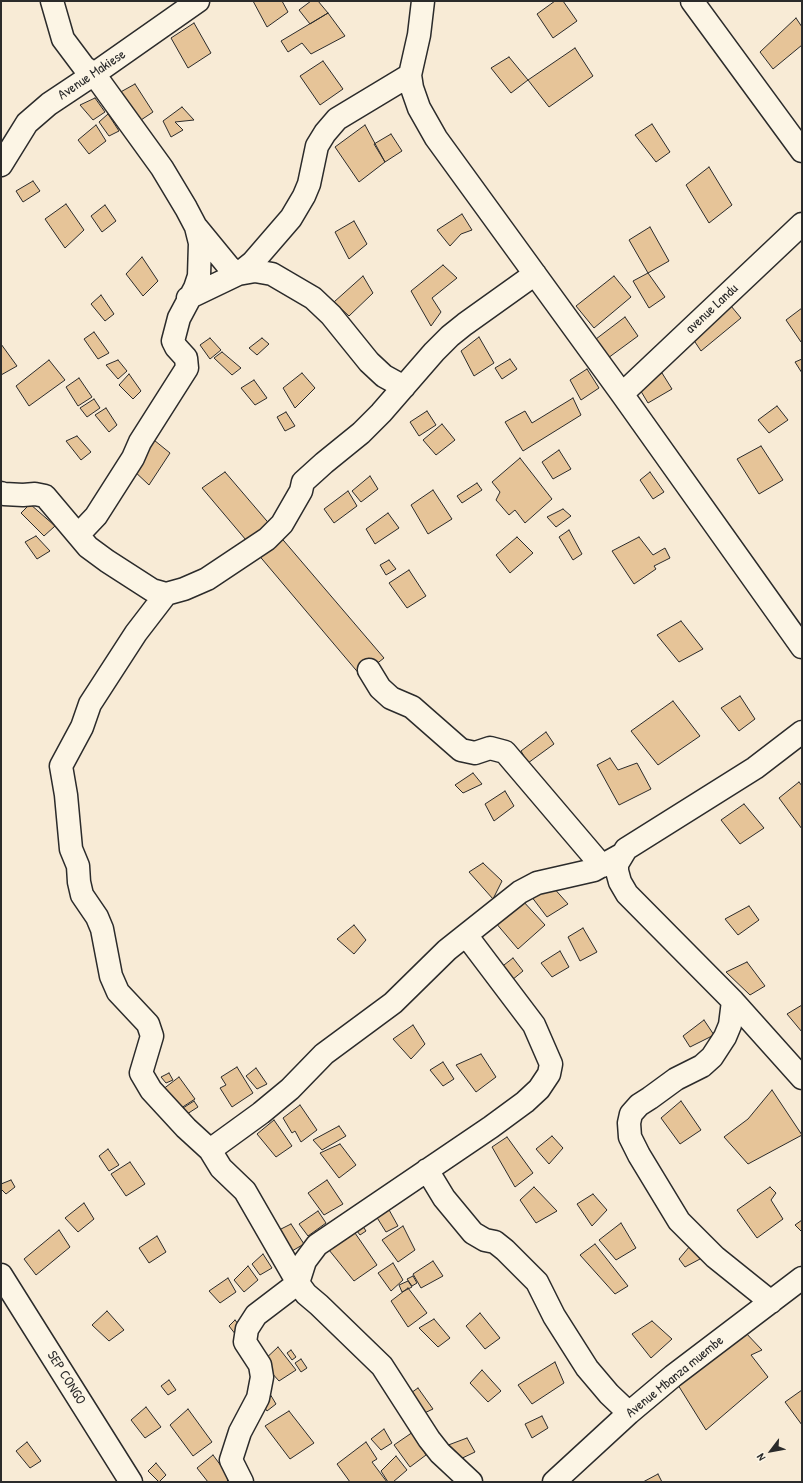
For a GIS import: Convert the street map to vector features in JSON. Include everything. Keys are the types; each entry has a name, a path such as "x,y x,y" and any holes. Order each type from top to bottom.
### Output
{"street":[{"path":"52,1 63,39 84,67 94,74 162,168 186,208 196,228 200,243 199,276 195,288 188,298 179,318 173,341 176,347 186,358 187,368 140,442 133,458 96,516 78,535"},
{"name":"Avenue Makiese","path":"1,164 28,123 48,104 94,74 198,1"},
{"path":"423,1 419,34 410,75 412,88 419,108 436,138 622,394 802,647"},
{"path":"692,1 802,151"},
{"path":"188,298 238,274 253,262 291,218 309,184 317,146 325,133 337,119 410,75"},
{"path":"1,132 28,123"},
{"name":"avenue Landu","path":"622,394 802,224"},
{"path":"196,228 229,267 238,274 255,271 272,274 313,298 331,315 369,362 384,376 404,387"},
{"path":"1,493 23,495 35,494 45,496 88,547 107,561 152,590 166,594 184,589 207,579 267,539 282,524 301,491 303,482 361,433 450,336 535,274"},
{"path":"166,594 132,640 90,704 82,727 61,766 66,795 71,849 78,866 82,895 97,917 102,929 111,976 118,992 148,1024 152,1036 141,1073 152,1090 186,1128 210,1150 221,1168 245,1192 298,1283 306,1294 382,1366 429,1439 440,1453 471,1482"},
{"path":"369,670 380,688 391,698 412,707 461,750 476,753 490,748 505,752 602,866"},
{"path":"802,732 755,768 634,843 626,849 617,864 620,882 627,894 733,1001 802,1078"},
{"path":"210,1150 261,1113 290,1089 329,1051 393,1003 447,950 520,892 537,883 594,870 621,856"},
{"path":"242,1482 231,1460 240,1432 258,1398 262,1377 260,1365 245,1342 247,1329 256,1315 298,1283 305,1261 317,1245 359,1218 525,1102 539,1089 549,1074 551,1064 534,1025 511,992 466,935"},
{"path":"733,1001 730,1025 712,1056 702,1066 676,1079 639,1105 631,1114 629,1123 630,1137 639,1155 650,1170 679,1220 715,1257 771,1302"},
{"path":"427,1170 444,1198 473,1233 485,1240 495,1242 505,1250 536,1282 554,1316 588,1368 609,1394 629,1413"},
{"name":"SEP CONGO","path":"1,1275 123,1477"},
{"name":"Avenue Mbanza muembe","path":"554,1482 629,1413 673,1376 802,1278"}],"building":[{"path":"253,1 282,1 288,12 267,27"},
{"path":"311,1 318,1 328,13 310,24 299,10"},
{"path":"555,1 563,1 577,21 553,38 537,14"},
{"path":"328,13 345,36 311,54 302,43 288,52 281,41"},
{"path":"796,18 802,27 802,45 773,69 760,52"},
{"path":"194,23 211,53 188,68 171,38"},
{"path":"575,48 593,76 549,107 528,80"},
{"path":"509,57 528,80 511,93 491,68"},
{"path":"323,61 343,89 320,105 300,76"},
{"path":"135,84 153,112 138,122 117,94"},
{"path":"95,98 105,112 93,120 80,105"},
{"path":"182,107 194,120 175,122 183,130 171,137 163,121"},
{"path":"108,114 119,131 109,136 99,122"},
{"path":"652,124 670,152 656,162 635,135"},
{"path":"96,125 106,141 89,154 78,140"},
{"path":"365,125 385,162 359,182 335,147"},
{"path":"391,134 402,151 385,162 374,144"},
{"path":"709,167 732,205 709,223 686,185"},
{"path":"33,181 40,191 23,202 16,191"},
{"path":"66,204 84,230 65,248 45,219"},
{"path":"105,205 116,221 102,232 91,216"},
{"path":"462,214 472,230 461,234 450,246 437,230"},
{"path":"354,221 367,244 349,259 335,232"},
{"path":"650,227 669,261 648,273 629,240"},
{"path":"142,257 158,281 143,296 126,274"},
{"path":"443,265 457,278 432,298 441,312 431,326 411,291"},
{"path":"648,273 665,297 649,308 633,281"},
{"path":"363,276 373,293 349,316 334,302"},
{"path":"614,276 631,297 594,328 576,306"},
{"path":"101,295 114,314 105,321 91,304"},
{"path":"731,306 741,318 701,351 693,339"},
{"path":"802,308 802,341 801,342 786,320"},
{"path":"625,317 638,336 608,358 596,339"},
{"path":"94,332 109,353 98,359 84,339"},
{"path":"479,337 494,363 474,376 461,351"},
{"path":"210,338 221,350 210,359 200,345"},
{"path":"262,338 269,344 257,355 249,348"},
{"path":"1,344 17,366 1,375"},
{"path":"222,352 241,368 232,375 214,358"},
{"path":"510,359 517,369 502,379 495,368"},
{"path":"802,359 802,373 795,362"},
{"path":"49,360 65,380 29,406 16,386"},
{"path":"118,360 127,371 118,379 106,365"},
{"path":"587,369 599,388 581,400 570,380"},
{"path":"302,373 315,388 295,408 283,388"},
{"path":"662,373 672,389 648,403 639,388"},
{"path":"129,374 141,391 133,399 119,385"},
{"path":"79,378 92,397 78,406 66,387"},
{"path":"254,380 267,398 255,405 241,388"},
{"path":"573,398 581,415 523,451 505,422 525,411 532,423"},
{"path":"94,399 100,408 87,417 80,408"},
{"path":"777,406 788,420 769,433 758,420"},
{"path":"106,408 117,425 109,432 95,415"},
{"path":"427,411 436,425 419,436 410,422"},
{"path":"286,412 295,426 285,431 277,417"},
{"path":"442,424 455,440 436,455 423,440"},
{"path":"77,436 91,452 81,460 66,441"},
{"path":"149,436 170,453 149,485 132,469"},
{"path":"761,446 783,480 759,494 737,459"},
{"path":"559,450 571,469 553,479 542,462"},
{"path":"520,458 552,499 525,523 515,510 509,515 496,500 500,492 492,482"},
{"path":"225,472 384,658 361,676 202,488"},
{"path":"650,472 664,492 653,499 640,480"},
{"path":"370,476 378,489 361,502 352,491"},
{"path":"477,483 482,490 462,503 457,496"},
{"path":"433,490 452,519 428,534 411,505"},
{"path":"348,491 357,506 334,523 324,509"},
{"path":"30,504 55,526 44,536 21,513"},
{"path":"563,509 571,516 556,527 547,517"},
{"path":"388,513 399,528 375,544 366,529"},
{"path":"569,530 582,554 573,560 559,537"},
{"path":"36,536 50,551 37,559 25,542"},
{"path":"517,537 533,553 510,573 496,555"},
{"path":"639,537 653,555 665,548 670,558 654,566 656,569 634,584 612,551"},
{"path":"389,560 396,569 386,575 380,565"},
{"path":"409,570 426,596 407,608 389,583"},
{"path":"681,621 703,649 679,662 657,635"},
{"path":"740,696 755,719 739,731 721,708"},
{"path":"673,701 700,736 658,765 631,731"},
{"path":"546,732 554,744 528,763 521,751"},
{"path":"610,758 618,770 637,763 651,789 619,805 597,765"},
{"path":"473,773 482,784 463,793 455,785"},
{"path":"799,782 802,786 802,829 779,798"},
{"path":"505,791 514,806 494,821 485,804"},
{"path":"744,804 764,828 740,844 721,820"},
{"path":"483,863 502,881 493,899 469,872"},
{"path":"552,886 568,904 547,917 531,896"},
{"path":"522,900 545,925 518,949 495,922"},
{"path":"749,906 759,920 738,935 725,919"},
{"path":"354,925 366,940 354,954 337,939"},
{"path":"583,928 597,952 580,961 568,937"},
{"path":"560,951 569,967 552,977 541,963"},
{"path":"513,958 523,971 512,980 495,972"},
{"path":"747,962 765,986 750,995 726,972"},
{"path":"802,1005 802,1032 787,1014"},
{"path":"704,1020 714,1035 690,1047 683,1036"},
{"path":"413,1025 425,1044 411,1059 393,1039"},
{"path":"481,1054 496,1077 476,1092 456,1065"},
{"path":"443,1062 454,1079 443,1086 430,1070"},
{"path":"237,1067 253,1093 232,1107 220,1088 226,1085 221,1077"},
{"path":"256,1068 267,1084 257,1089 246,1076"},
{"path":"169,1073 173,1080 166,1083 161,1077"},
{"path":"179,1077 195,1099 175,1112 158,1093"},
{"path":"772,1090 802,1135 748,1164 724,1137 748,1119"},
{"path":"194,1101 198,1107 187,1114 183,1108"},
{"path":"681,1101 701,1130 680,1144 661,1118"},
{"path":"300,1105 317,1130 301,1142 295,1131 292,1133 283,1118"},
{"path":"274,1120 292,1146 276,1157 257,1134"},
{"path":"339,1126 346,1136 322,1150 313,1140"},
{"path":"552,1136 563,1148 549,1164 536,1149"},
{"path":"507,1137 533,1173 515,1187 492,1147"},
{"path":"340,1144 356,1165 339,1178 320,1153"},
{"path":"108,1149 119,1165 109,1171 99,1156"},
{"path":"130,1162 145,1184 126,1196 111,1174"},
{"path":"11,1180 15,1187 6,1194 1,1189 1,1184"},
{"path":"327,1180 343,1204 324,1215 308,1193"},
{"path":"534,1187 557,1211 536,1223 520,1200"},
{"path":"770,1187 776,1193 771,1200 783,1219 757,1238 737,1210"},
{"path":"593,1194 607,1210 592,1226 577,1204"},
{"path":"84,1203 94,1219 78,1232 65,1218"},
{"path":"388,1208 398,1226 386,1232 376,1216"},
{"path":"318,1211 326,1223 308,1236 299,1224"},
{"path":"802,1220 802,1232 795,1225"},
{"path":"360,1222 366,1231 360,1235 354,1227"},
{"path":"621,1223 636,1248 616,1260 599,1240"},
{"path":"291,1224 304,1244 292,1251 279,1230"},
{"path":"403,1226 415,1250 398,1262 382,1240"},
{"path":"59,1230 70,1247 36,1275 24,1259"},
{"path":"355,1233 377,1265 354,1281 329,1250"},
{"path":"157,1236 166,1252 149,1263 139,1248"},
{"path":"595,1244 628,1286 615,1294 580,1255"},
{"path":"690,1246 700,1259 685,1267 679,1259"},
{"path":"263,1254 272,1268 260,1275 252,1264"},
{"path":"433,1261 443,1276 421,1288 413,1274"},
{"path":"393,1263 403,1280 391,1291 378,1273"},
{"path":"248,1266 258,1280 244,1292 234,1280"},
{"path":"413,1276 417,1283 412,1286 407,1279"},
{"path":"228,1278 236,1292 220,1303 209,1291"},
{"path":"408,1281 412,1287 402,1292 399,1285"},
{"path":"408,1288 427,1313 408,1327 391,1301"},
{"path":"107,1311 124,1330 109,1341 92,1325"},
{"path":"480,1313 500,1338 485,1349 466,1326"},
{"path":"434,1319 450,1338 438,1347 419,1328"},
{"path":"235,1320 243,1330 236,1335 229,1326"},
{"path":"652,1321 672,1339 651,1358 632,1334"},
{"path":"744,1331 762,1350 751,1355 768,1377 706,1430 678,1385"},
{"path":"278,1347 296,1370 279,1381 262,1362"},
{"path":"291,1350 296,1357 292,1360 287,1353"},
{"path":"301,1359 307,1368 301,1372 295,1363"},
{"path":"555,1362 564,1383 532,1404 518,1385"},
{"path":"482,1370 501,1391 488,1402 470,1383"},
{"path":"169,1380 176,1390 168,1395 161,1386"},
{"path":"418,1388 433,1409 420,1415 408,1395"},
{"path":"802,1390 802,1425 785,1402"},
{"path":"270,1394 276,1404 267,1411 260,1401"},
{"path":"146,1407 161,1427 145,1438 131,1420"},
{"path":"188,1409 212,1442 193,1456 170,1425"},
{"path":"289,1411 314,1443 290,1459 265,1426"},
{"path":"542,1416 548,1428 532,1438 525,1424"},
{"path":"384,1429 392,1443 381,1450 371,1439"},
{"path":"413,1432 426,1455 410,1467 394,1445"},
{"path":"467,1438 475,1452 454,1462 443,1447"},
{"path":"27,1442 41,1461 30,1468 16,1451"},
{"path":"366,1442 377,1459 372,1462 387,1482 350,1482 337,1464"},
{"path":"213,1455 230,1478 226,1482 208,1482 197,1468"},
{"path":"396,1456 407,1470 393,1482 388,1482 381,1471"},
{"path":"156,1463 166,1475 159,1482 148,1471"},
{"path":"658,1474 662,1482 643,1482"}]}
